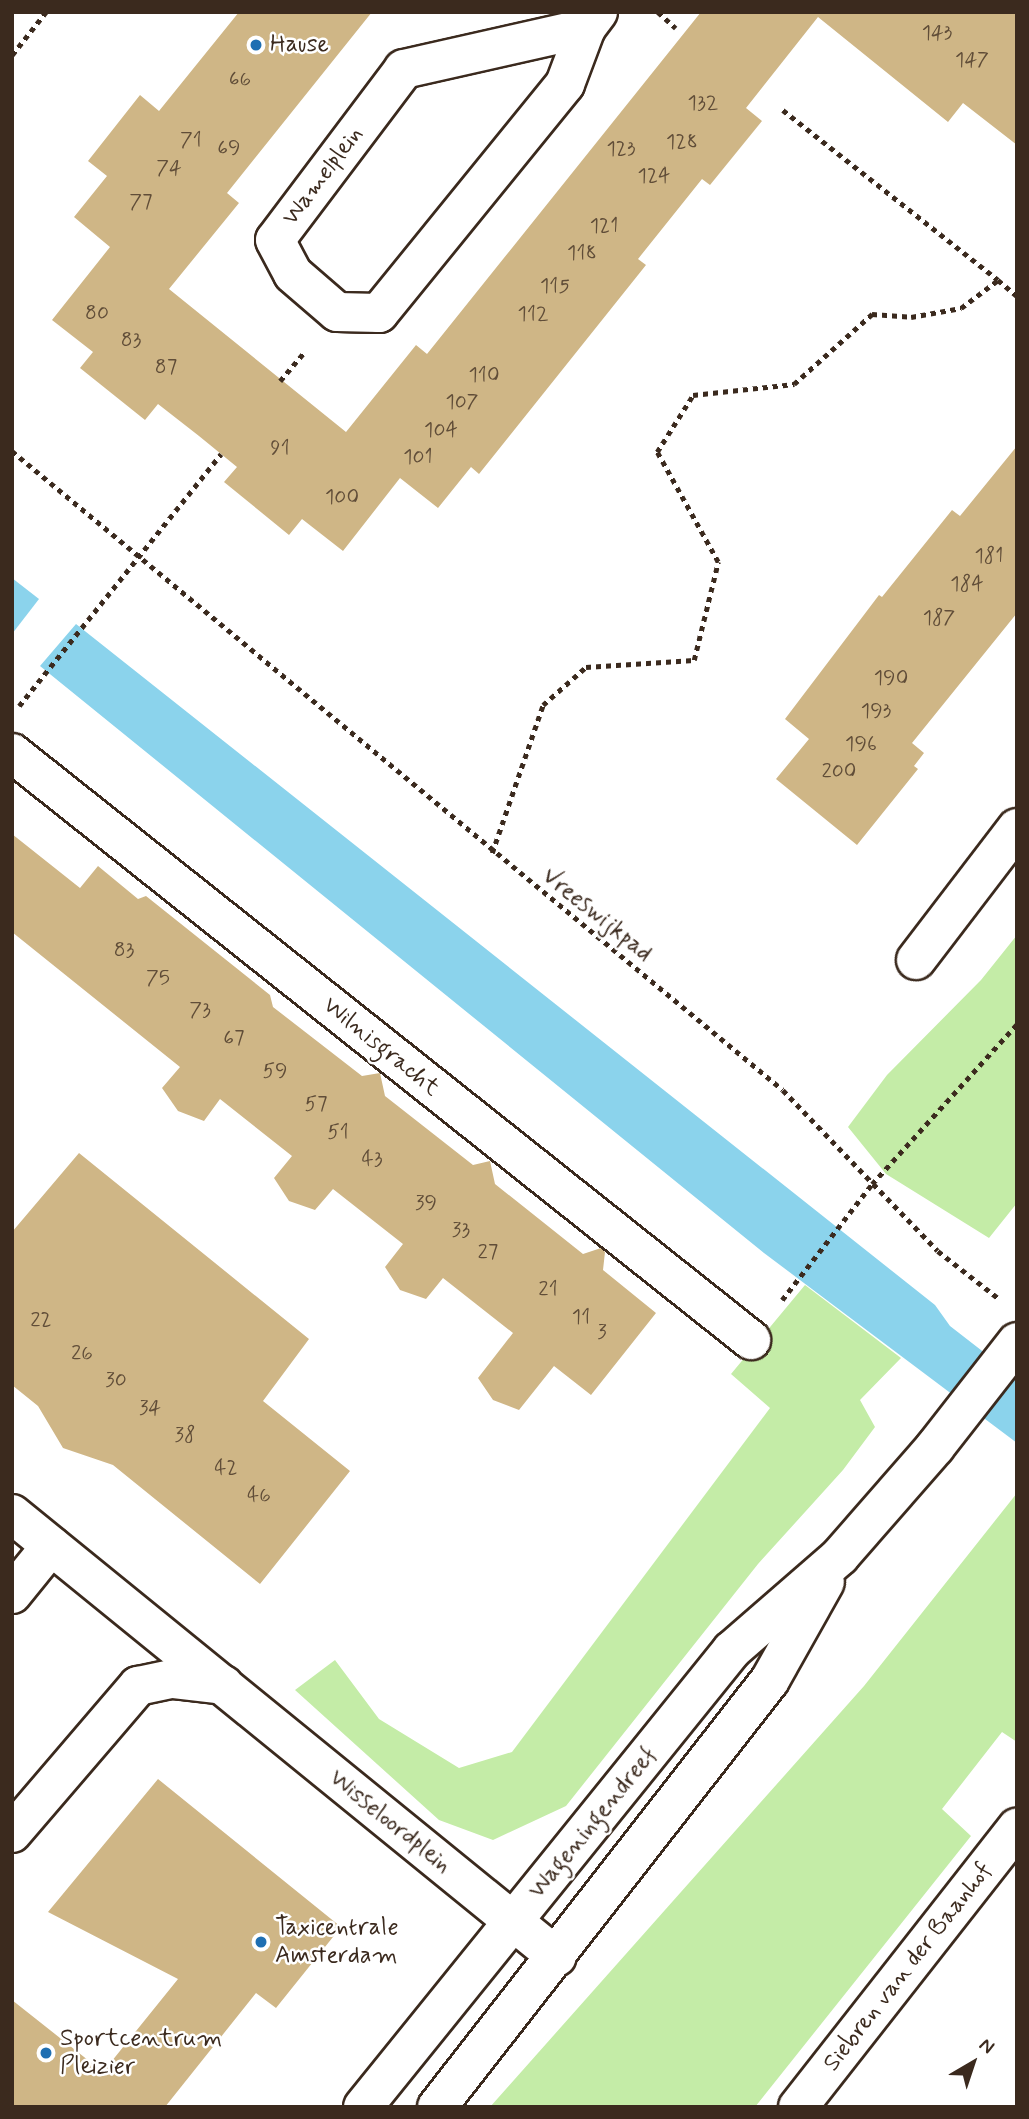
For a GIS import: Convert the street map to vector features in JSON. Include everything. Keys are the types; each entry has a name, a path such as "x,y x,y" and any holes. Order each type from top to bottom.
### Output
{"street":[{"name":"Wamelplein","path":"592,20 565,84 380,313 337,312 293,274 275,240 404,69 592,20"},
{"name":"Wilnisgracht","path":"12,753 751,1340"},
{"path":"916,960 1017,828"},
{"name":"Wageningendreef","path":"363,2107 732,1650 840,1556 934,1447 1012,1324"},
{"name":"Wisseloordplein","path":"12,1514 557,1957"},
{"path":"12,1594 51,1546"},
{"name":"Wageningendreef","path":"437,2107 557,1957 769,1680 840,1556"},
{"path":"12,1833 138,1686 172,1679 224,1685"},
{"name":"Siebren van der Baanhof","path":"798,2107 1017,1828"}],"path":[{"path":"12,55 46,12"},
{"path":"658,12 677,28"},
{"path":"783,110 1017,296"},
{"path":"492,853 543,705 586,667 694,660 718,562 657,452 693,394 794,384 872,314 911,317 961,308 998,280"},
{"name":"Vreeswijkpad","path":"12,451 142,555 492,853 783,1090 831,1136 872,1184 1012,1324"},
{"path":"12,715 221,454"},
{"path":"783,1299 872,1184 1017,1024"}],"green space":[{"path":"1017,935 1017,1203 989,1238 886,1174 848,1127 887,1075 981,980"},
{"path":"805,1285 901,1358 860,1400 875,1427 843,1470 758,1564 566,1806 493,1840 439,1820 295,1690 335,1660 379,1719 459,1768 512,1752 770,1408 731,1374"},
{"path":"1017,1493 1017,1742 1002,1732 942,1809 971,1836 755,2107 490,2107 864,1686"}],"water":[{"path":"12,578 39,599 12,634"},
{"path":"76,624 935,1305 950,1326 1017,1378 1017,1443 764,1253 40,666"}],"building":[{"path":"239,12 372,12 227,193 239,203 169,289 346,432 416,345 427,354 701,12 1017,12 1017,145 963,103 948,122 818,17 746,108 762,121 710,185 702,179 638,259 646,265 479,474 471,467 438,508 400,478 343,551 302,519 289,535 224,482 237,467 199,436 158,404 145,420 80,368 93,352 52,320 110,247 74,217 107,176 88,161 140,95 159,111"},
{"path":"1017,446 1017,613 912,743 924,753 914,766 918,769 857,845 776,779 809,739 785,719 879,595 882,597 952,510 960,516"},
{"path":"12,834 80,888 98,866 138,899 146,896 270,995 273,1007 362,1076 380,1073 385,1096 473,1165 490,1161 495,1184 583,1254 601,1248 605,1252 603,1270 656,1313 591,1395 554,1366 519,1410 493,1400 478,1378 513,1333 443,1278 426,1299 400,1290 385,1267 403,1244 333,1189 315,1210 289,1201 274,1178 292,1156 220,1099 204,1121 178,1111 162,1088 180,1067 12,932"},
{"path":"79,1153 309,1339 263,1401 350,1471 260,1584 113,1465 63,1448 38,1406 12,1385 12,1232"},
{"name":"Taxicentrale Amsterdam","path":"158,1779 341,1927 276,2008 256,1993 165,2107 12,2107 12,2000 103,2072 178,1979 48,1912"}],"place":[{"name":"Hause","path":"256,45"},
{"name":"Taxicentrale Amsterdam","path":"261,1942"},
{"name":"Sportcentrum Pleizier","path":"46,2053"}]}
